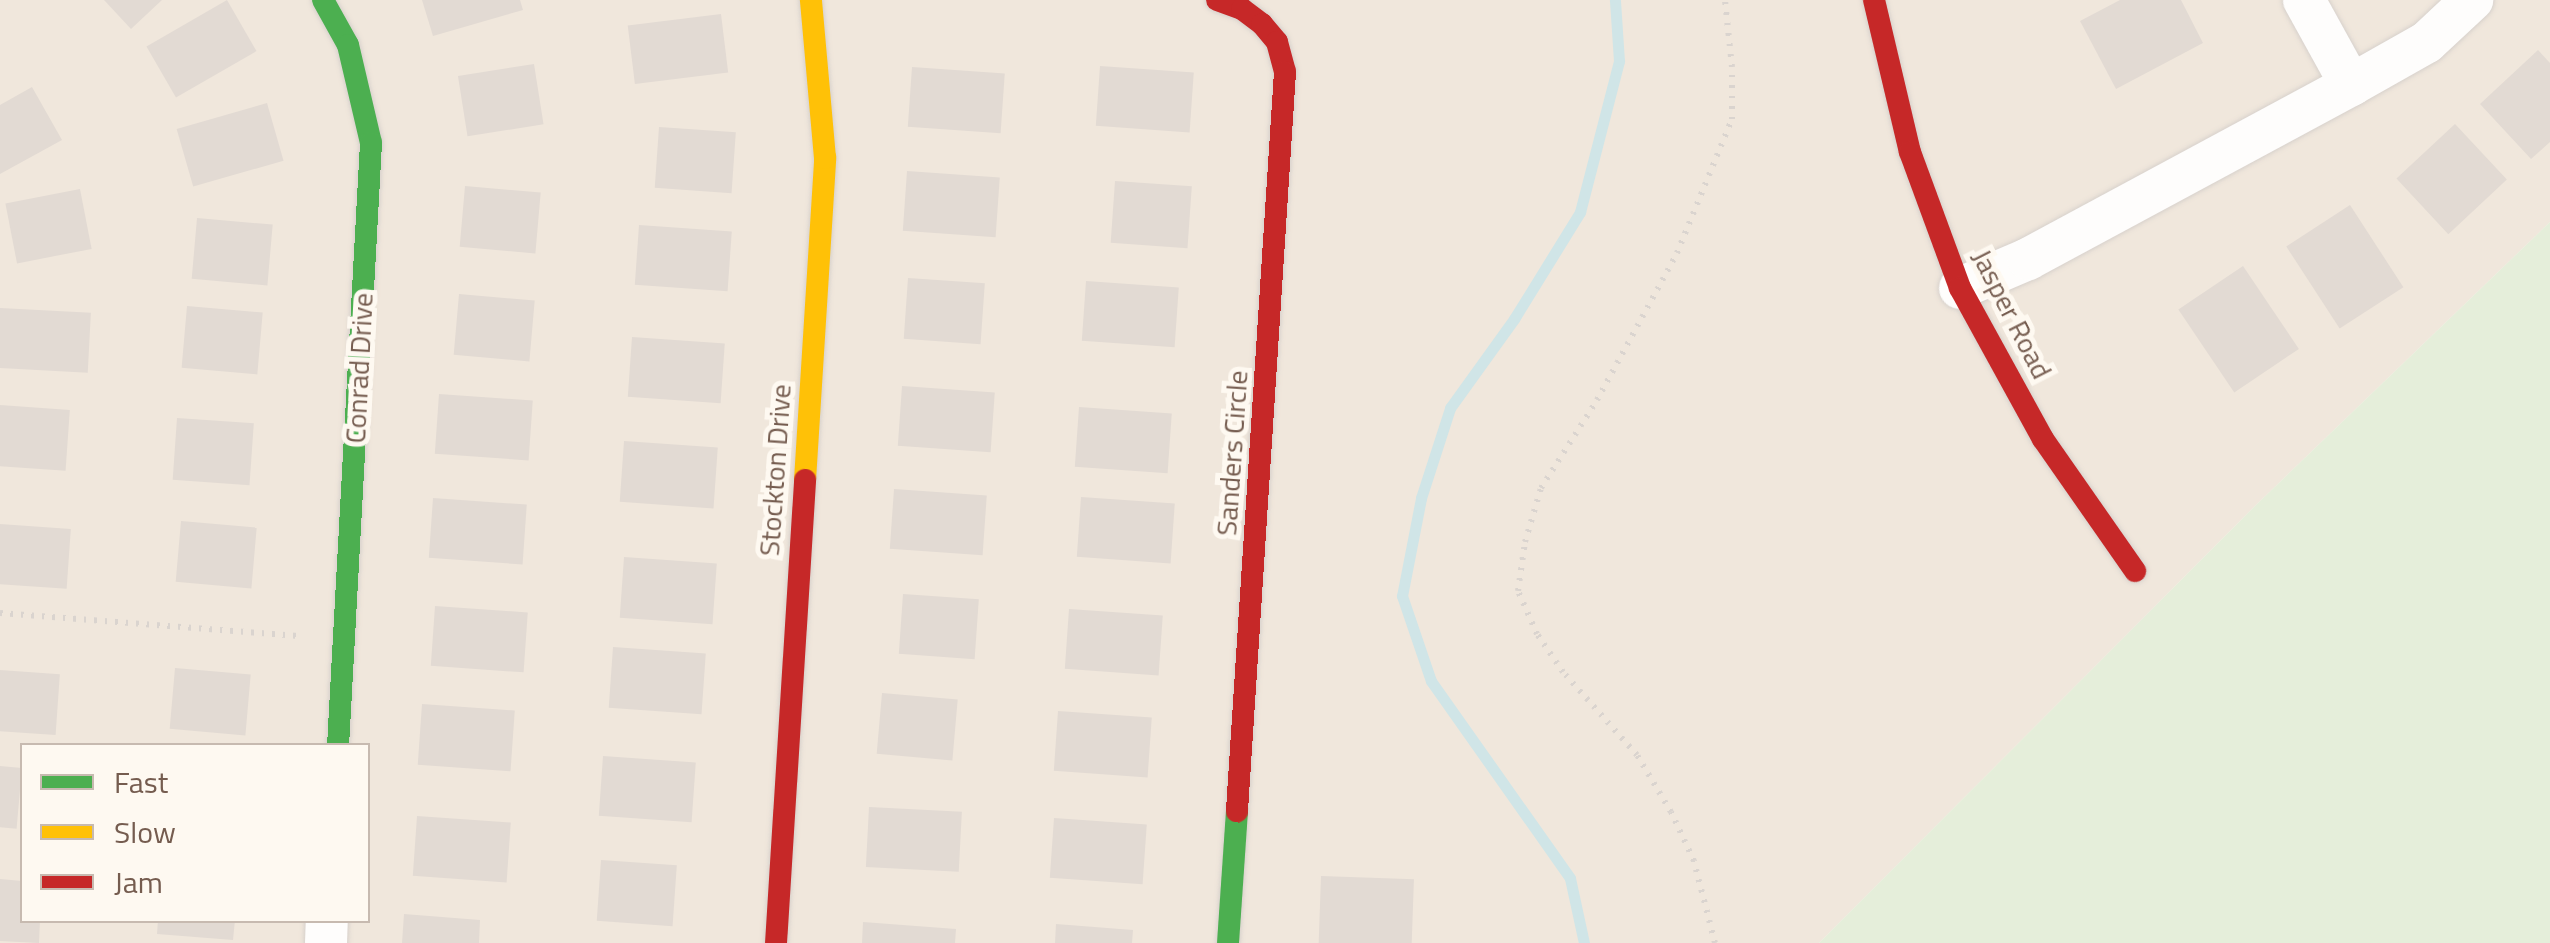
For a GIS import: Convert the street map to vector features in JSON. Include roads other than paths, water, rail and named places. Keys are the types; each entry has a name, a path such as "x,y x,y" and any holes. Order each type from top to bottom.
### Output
{"street":[{"name":"Conrad Drive","path":"323,0 348,45 372,143 338,743"},
{"name":"Stockton Drive","path":"776,943 825,158 812,0"},
{"name":"Sanders Circle","path":"1217,0 1242,8 1262,24 1277,42 1286,72 1228,943"},
{"name":"Jasper Road","path":"1874,0 1910,152 1960,288 2043,438 2135,571"},
{"path":"2304,0 2351,85"},
{"path":"1960,288 2028,259 2351,85 2427,42 2472,0"}],"waterway":[{"path":"1584,943 1570,878 1431,681 1402,596 1421,498 1450,408 1514,319 1580,212 1619,61 1615,0"}]}
